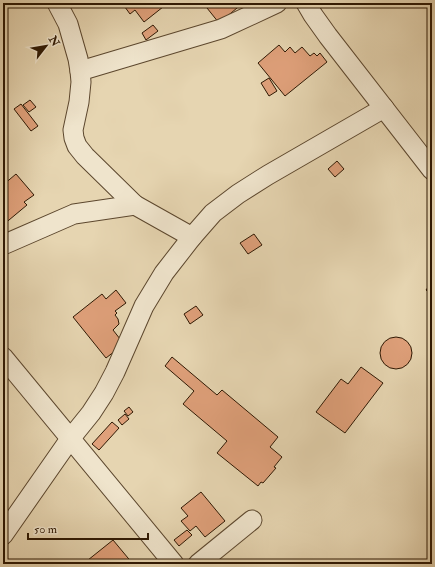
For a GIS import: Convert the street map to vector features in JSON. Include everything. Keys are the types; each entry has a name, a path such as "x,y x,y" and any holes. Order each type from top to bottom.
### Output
{"street":[{"path":"57,3 68,24 80,71 81,82 79,102 73,130 77,146 85,156 135,205 192,236"},
{"path":"80,71 221,29 277,3"},
{"path":"306,3 312,15 432,170"},
{"path":"3,535 104,393 115,372 144,306 164,273 192,236 213,213 238,194 384,108"},
{"path":"3,245 74,214 135,205"},
{"path":"3,357 174,564"},
{"path":"198,564 252,520"}],"building":[{"path":"122,3 168,3 144,22 135,10 130,14"},
{"path":"203,3 243,3 219,23"},
{"path":"153,25 158,31 146,40 142,33"},
{"path":"279,45 285,52 290,47 295,53 302,47 310,56 314,53 317,56 320,53 327,62 285,96 258,63"},
{"path":"269,78 277,91 269,96 261,83"},
{"path":"30,100 36,107 29,112 23,105"},
{"path":"21,104 38,126 31,131 14,109"},
{"path":"337,161 344,169 335,177 328,169"},
{"path":"16,174 34,195 24,202 27,205 3,225 3,185"},
{"path":"254,234 262,245 248,254 240,243"},
{"path":"432,282 432,295 426,290"},
{"path":"116,290 126,303 115,311 117,313 115,315 119,324 113,330 124,344 106,358 73,317 102,294 106,299"},
{"path":"196,306 203,315 190,324 184,314"},
{"path":"393,337 399,337 409,344 412,353 411,359 405,366 399,369 393,369 383,362 380,356 380,350 387,340"},
{"path":"172,357 217,395 222,390 278,437 270,447 282,457 274,467 276,468 263,483 261,482 258,486 217,453 227,441 183,404 194,391 165,366"},
{"path":"361,367 383,383 345,433 316,412 341,379 348,384"},
{"path":"129,407 133,412 128,416 124,411"},
{"path":"125,414 129,419 122,425 118,420"},
{"path":"112,422 119,428 99,450 92,444"},
{"path":"201,492 225,521 205,537 196,526 190,531 181,521 188,516 181,508"},
{"path":"187,530 192,535 179,546 174,540"},
{"path":"113,540 133,564 83,564"}]}
